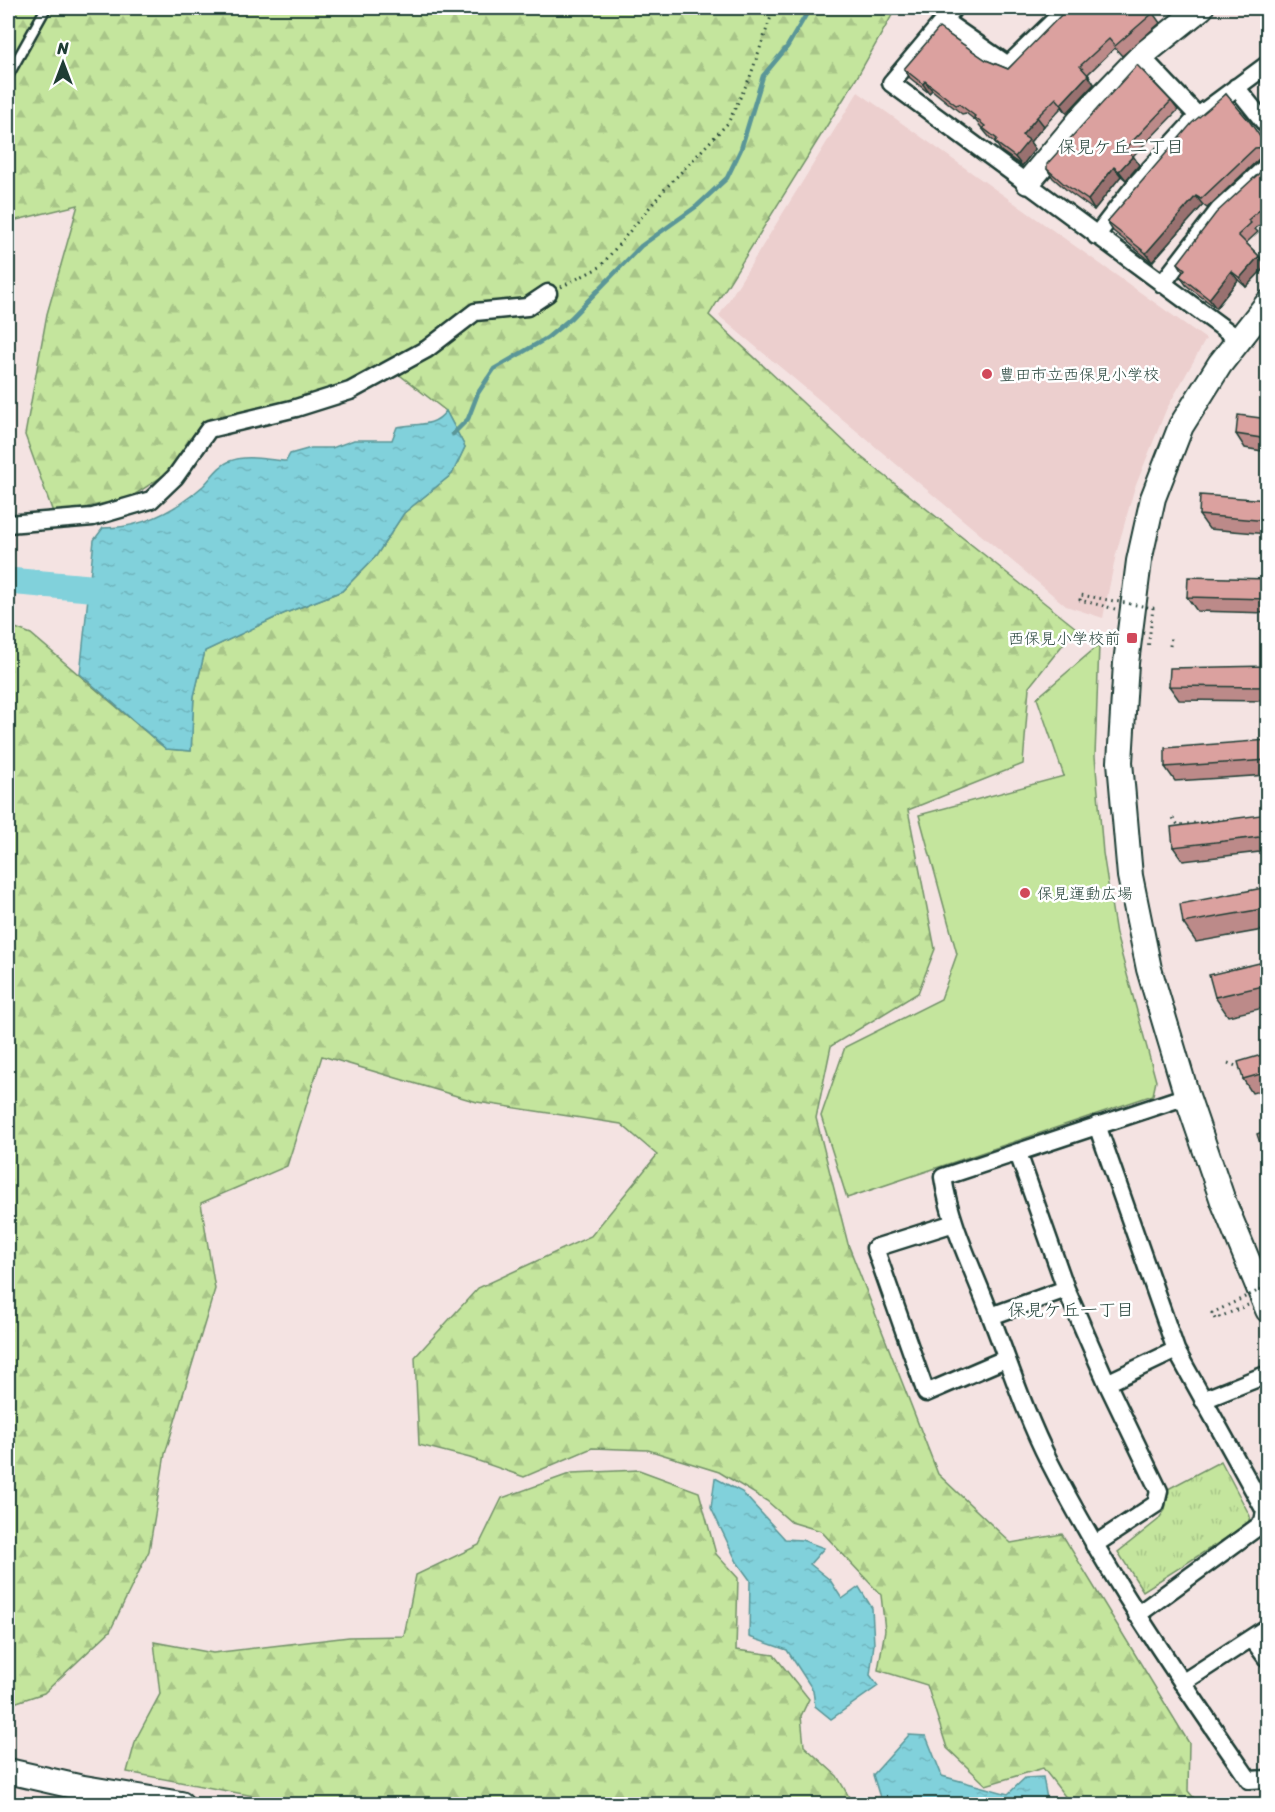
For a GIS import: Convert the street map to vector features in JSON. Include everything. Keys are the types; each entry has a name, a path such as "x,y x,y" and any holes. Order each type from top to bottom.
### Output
{"street":[{"path":"1067,8 1008,65 949,14 891,84 1028,182 1096,236 1238,339"},
{"path":"1028,182 1087,112 1141,56 1201,8"},
{"path":"1141,56 1198,116"},
{"path":"1096,236 1136,184 1198,116 1268,64"},
{"path":"1236,87 1268,127"},
{"path":"1162,284 1219,210 1268,165"},
{"path":"8,524 93,517 151,500 175,477 209,429 296,408 350,391 427,349 475,312 527,307 548,293"},
{"path":"1258,1307 1187,1096 1149,969 1130,876 1120,762 1126,663 1140,561 1153,498 1181,426 1238,339 1268,303"},
{"path":"1187,1096 1018,1154 943,1177 954,1223 991,1316 1005,1359 1048,1459 1094,1545 1137,1615 1249,1780 1268,1779"},
{"path":"1097,1125 1176,1350 1265,1511 1263,1523 1137,1615"},
{"path":"1018,1154 1066,1289 1107,1383 1159,1491 1156,1504 1094,1545"},
{"path":"954,1223 875,1248 926,1393 1005,1359"},
{"path":"991,1316 1066,1289"},
{"path":"1107,1383 1176,1350"},
{"path":"1203,1400 1268,1374"},
{"path":"1182,1683 1268,1627"},
{"path":"1252,1638 1268,1660"},
{"path":"8,1772 78,1787 181,1804"}],"lane":[{"path":"8,76 46,8"}],"path":[{"path":"548,293 600,267 664,190 728,123 750,77 774,8"},
{"path":"1114,609 1080,600 1081,595 1154,608 1148,649"},
{"path":"1170,646 1171,636"},
{"path":"1173,818 1178,825 1234,818"},
{"path":"1228,1064 1247,1070"},
{"path":"1258,1307 1215,1319 1212,1313 1268,1286"}],"shaded area":[{"name":"豊田市立西保見小学校","path":"858,92 1206,339 1166,410 1134,490 1116,554 1103,618 1066,606 719,316"}],"green space":[{"path":"8,8 896,8 856,79 709,315 860,456 1076,628 1029,687 1023,764 908,810 935,949 918,993 831,1046 816,1118 848,1244 938,1474 1011,1543 1062,1534 1189,1743 1188,1791 1199,1804 1071,1804 1043,1768 986,1785 947,1748 927,1685 878,1670 885,1630 881,1595 821,1531 791,1522 767,1501 719,1472 648,1450 592,1448 524,1477 470,1458 419,1445 415,1357 478,1288 591,1236 657,1155 621,1124 477,1102 322,1056 287,1166 201,1203 215,1289 165,1454 149,1551 110,1631 44,1693 8,1705 8,625 31,634 166,749 191,751 194,696 205,651 283,614 342,591 376,556 404,513 452,474 465,447 446,411 388,366 350,390 205,425 169,472 131,497 54,515 25,435 47,314 78,205 8,222"},
{"name":"保見運動広場","path":"1099,645 1095,756 1103,853 1116,934 1156,1081 1153,1095 847,1198 821,1116 845,1047 941,999 957,954 919,815 1064,776 1037,698"},
{"path":"1221,1461 1250,1516 1248,1524 1143,1591 1118,1552 1158,1520 1165,1510 1168,1489"},
{"path":"639,1470 699,1492 716,1554 738,1578 736,1650 774,1655 809,1699 801,1716 804,1746 837,1776 853,1804 296,1804 127,1772 136,1739 160,1694 154,1642 213,1653 349,1637 404,1636 416,1575 479,1545 502,1498 572,1473"}],"water":[{"path":"446,411 465,447 452,474 404,513 376,556 342,591 283,614 205,651 194,696 191,751 166,749 80,674 94,540 103,528 144,522 169,511 203,486 230,461 251,458 286,461 290,454 311,448 332,448 354,440 392,440 397,427 424,424 436,420"},
{"path":"715,1478 742,1492 785,1539 802,1540 824,1548 810,1564 830,1580 842,1599 859,1587 872,1608 874,1644 870,1675 878,1686 831,1719 815,1706 813,1690 787,1650 749,1637 750,1580 737,1562 711,1508"},
{"path":"909,1735 926,1736 942,1776 1008,1794 1025,1778 1043,1777 1047,1799 1055,1804 882,1804 873,1775"}],"building":[{"path":"1068,8 1069,10 1072,8 1148,8 1153,13 1115,46 1109,39 1080,66 1088,75 1061,104 1056,98 1037,117 1022,135 1029,140 1015,157 995,142 997,139 983,128 985,126 975,116 959,104 956,105 925,81 923,84 904,69 939,28 986,60 1008,69"},
{"path":"1137,65 1171,101 1125,149 1133,156 1119,171 1114,167 1088,200 1047,169 1047,164"},
{"path":"1226,94 1250,122 1267,147 1255,148 1201,199 1196,196 1146,253 1107,222 1192,123"},
{"path":"1268,165 1268,198 1263,202 1265,205 1248,220 1251,223 1238,235 1259,256 1240,278 1231,271 1209,299 1180,276 1185,269 1178,263 1216,213"},
{"path":"1238,415 1268,419 1268,439 1236,434"},
{"path":"1200,495 1268,500 1268,521 1199,515"},
{"path":"1188,577 1268,579 1268,599 1187,597"},
{"path":"1268,666 1268,687 1169,686 1170,668"},
{"path":"1268,740 1268,760 1165,767 1165,748"},
{"path":"1268,814 1268,836 1173,847 1171,827"},
{"path":"1268,887 1268,908 1183,923 1180,904"},
{"path":"1268,961 1268,985 1215,997 1209,975"},
{"path":"1268,1053 1268,1072 1243,1079 1238,1062"},
{"path":"1268,1130 1268,1150 1263,1152 1257,1134"}],"waterway":[{"path":"453,434 468,419 478,393 494,369 547,338 571,318 641,246 697,206 727,178 741,149 763,76 787,47 810,8"},
{"path":"8,581 89,588"}],"place":[{"name":"豊田市立西保見小学校","path":"987,374"},
{"name":"西保見小学校前","path":"1132,638"},
{"name":"保見運動広場","path":"1025,893"}],"district":[{"name":"保見ケ丘二丁目","path":"1121,147"},
{"name":"保見ケ丘一丁目","path":"1071,1310"}]}
